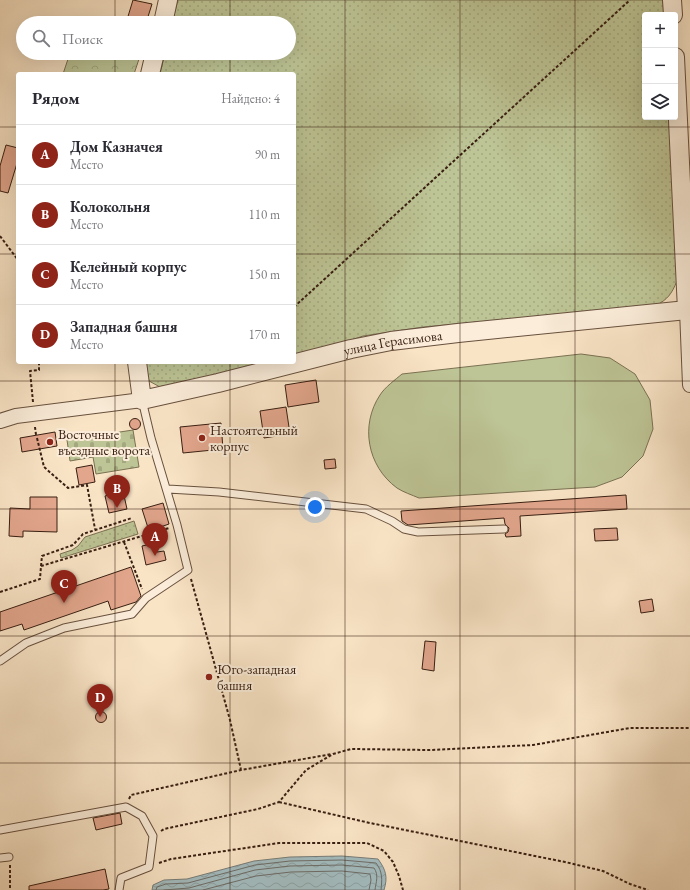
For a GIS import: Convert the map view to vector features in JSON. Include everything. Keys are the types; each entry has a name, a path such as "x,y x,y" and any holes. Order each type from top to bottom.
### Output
{"street":[{"path":"165,16 168,0"},
{"path":"672,0 673,12"},
{"path":"150,72 153,60"},
{"path":"677,84 686,228 690,385"},
{"name":"улица Герасимова","path":"296,363 351,349 391,341 450,333 687,310"},
{"path":"0,421 16,416 142,400 137,364"},
{"name":"улица Герасимова","path":"142,400 292,364"}],"lane":[{"path":"0,661 26,642 64,628 132,614 146,598 188,570 168,489 151,438 142,400"},
{"path":"168,489 219,492 366,509 404,529 418,532 504,529"},
{"path":"0,830 126,807 142,816 153,836 149,866 121,878 118,890"},
{"path":"0,858 9,857"}],"path":[{"path":"296,305 630,0"},
{"path":"0,236 16,257"},
{"path":"32,394 30,371 39,370 39,364"},
{"path":"37,438 44,467 68,488 87,485 95,529"},
{"path":"0,592 40,579 42,556 73,545 83,534 132,518"},
{"path":"41,566 177,525"},
{"path":"124,542 146,598"},
{"path":"188,570 230,720 241,770"},
{"path":"126,807 131,795 241,770 333,754 351,749 430,750 533,745 630,728 690,728"},
{"path":"153,836 164,829 258,809 279,802 306,770 333,754"},
{"path":"279,802 370,823 603,871 630,884 648,890"},
{"path":"149,866 171,859 279,843 367,843 384,851 393,862 403,890"},
{"path":"9,857 11,875 10,890"}],"green space":[{"path":"178,0 665,0 666,12 642,12 642,120 671,120 677,281 669,296 655,306 423,327 363,336 322,350 296,356 296,72 160,72 163,60 296,60 296,16 174,16"},
{"path":"68,60 139,60 135,72 64,72"},
{"path":"581,354 610,358 635,374 650,400 653,429 643,456 622,477 595,487 419,498 397,488 387,479 373,457 369,432 370,419 374,407 382,392 402,374"},
{"path":"145,364 263,364 160,387 149,381"},
{"path":"133,430 139,467 96,474 93,457 70,461 67,440"},
{"path":"134,521 138,534 61,558 60,554 72,550 78,546 85,537"}],"water":[{"path":"342,856 378,859 386,874 384,890 152,890 153,885 164,880 187,879 254,861 290,857"}],"building":[{"path":"133,0 152,4 148,16 128,16"},
{"path":"6,145 16,148 16,167 8,193 0,191 0,166"},
{"path":"316,380 319,402 288,407 285,385"},
{"path":"286,407 290,434 264,438 260,411"},
{"path":"135,418 139,420 141,424 139,428 135,430 131,428 129,424 131,420"},
{"path":"221,423 223,449 183,453 180,427"},
{"name":"Восточные въездные ворота","path":"55,432 57,446 22,452 20,438"},
{"path":"335,459 336,468 325,469 324,460"},
{"path":"92,465 95,482 79,485 76,468"},
{"path":"123,491 127,509 109,513 105,496"},
{"path":"626,495 627,509 520,516 521,536 506,537 505,534 508,532 509,528 505,524 504,518 408,525 402,521 401,511"},
{"path":"30,497 57,497 57,532 23,531 23,537 9,536 10,508 30,509"},
{"path":"163,503 169,524 149,531 142,509"},
{"path":"617,528 618,540 595,541 594,529"},
{"path":"155,543 157,552 164,551 166,560 146,565 142,546"},
{"path":"131,567 141,596 136,602 111,610 108,601 24,630 22,624 0,631 0,612"},
{"path":"652,599 654,611 641,613 639,601"},
{"path":"425,641 436,642 434,671 422,669"},
{"path":"101,711 105,713 107,717 105,721 101,723 97,721 95,717 97,713"},
{"path":"120,813 122,824 96,830 93,818"},
{"path":"105,869 109,889 29,890 29,886"}],"place":[{"name":"Настоятельный корпус","path":"202,438"},
{"name":"Восточные въездные ворота","path":"50,442"},
{"name":"Колокольня","path":"117,508"},
{"name":"Дом Казначея","path":"155,556"},
{"name":"Келейный корпус","path":"64,603"},
{"name":"Юго-западная башня","path":"209,677"},
{"name":"Западная башня","path":"100,717"}]}
